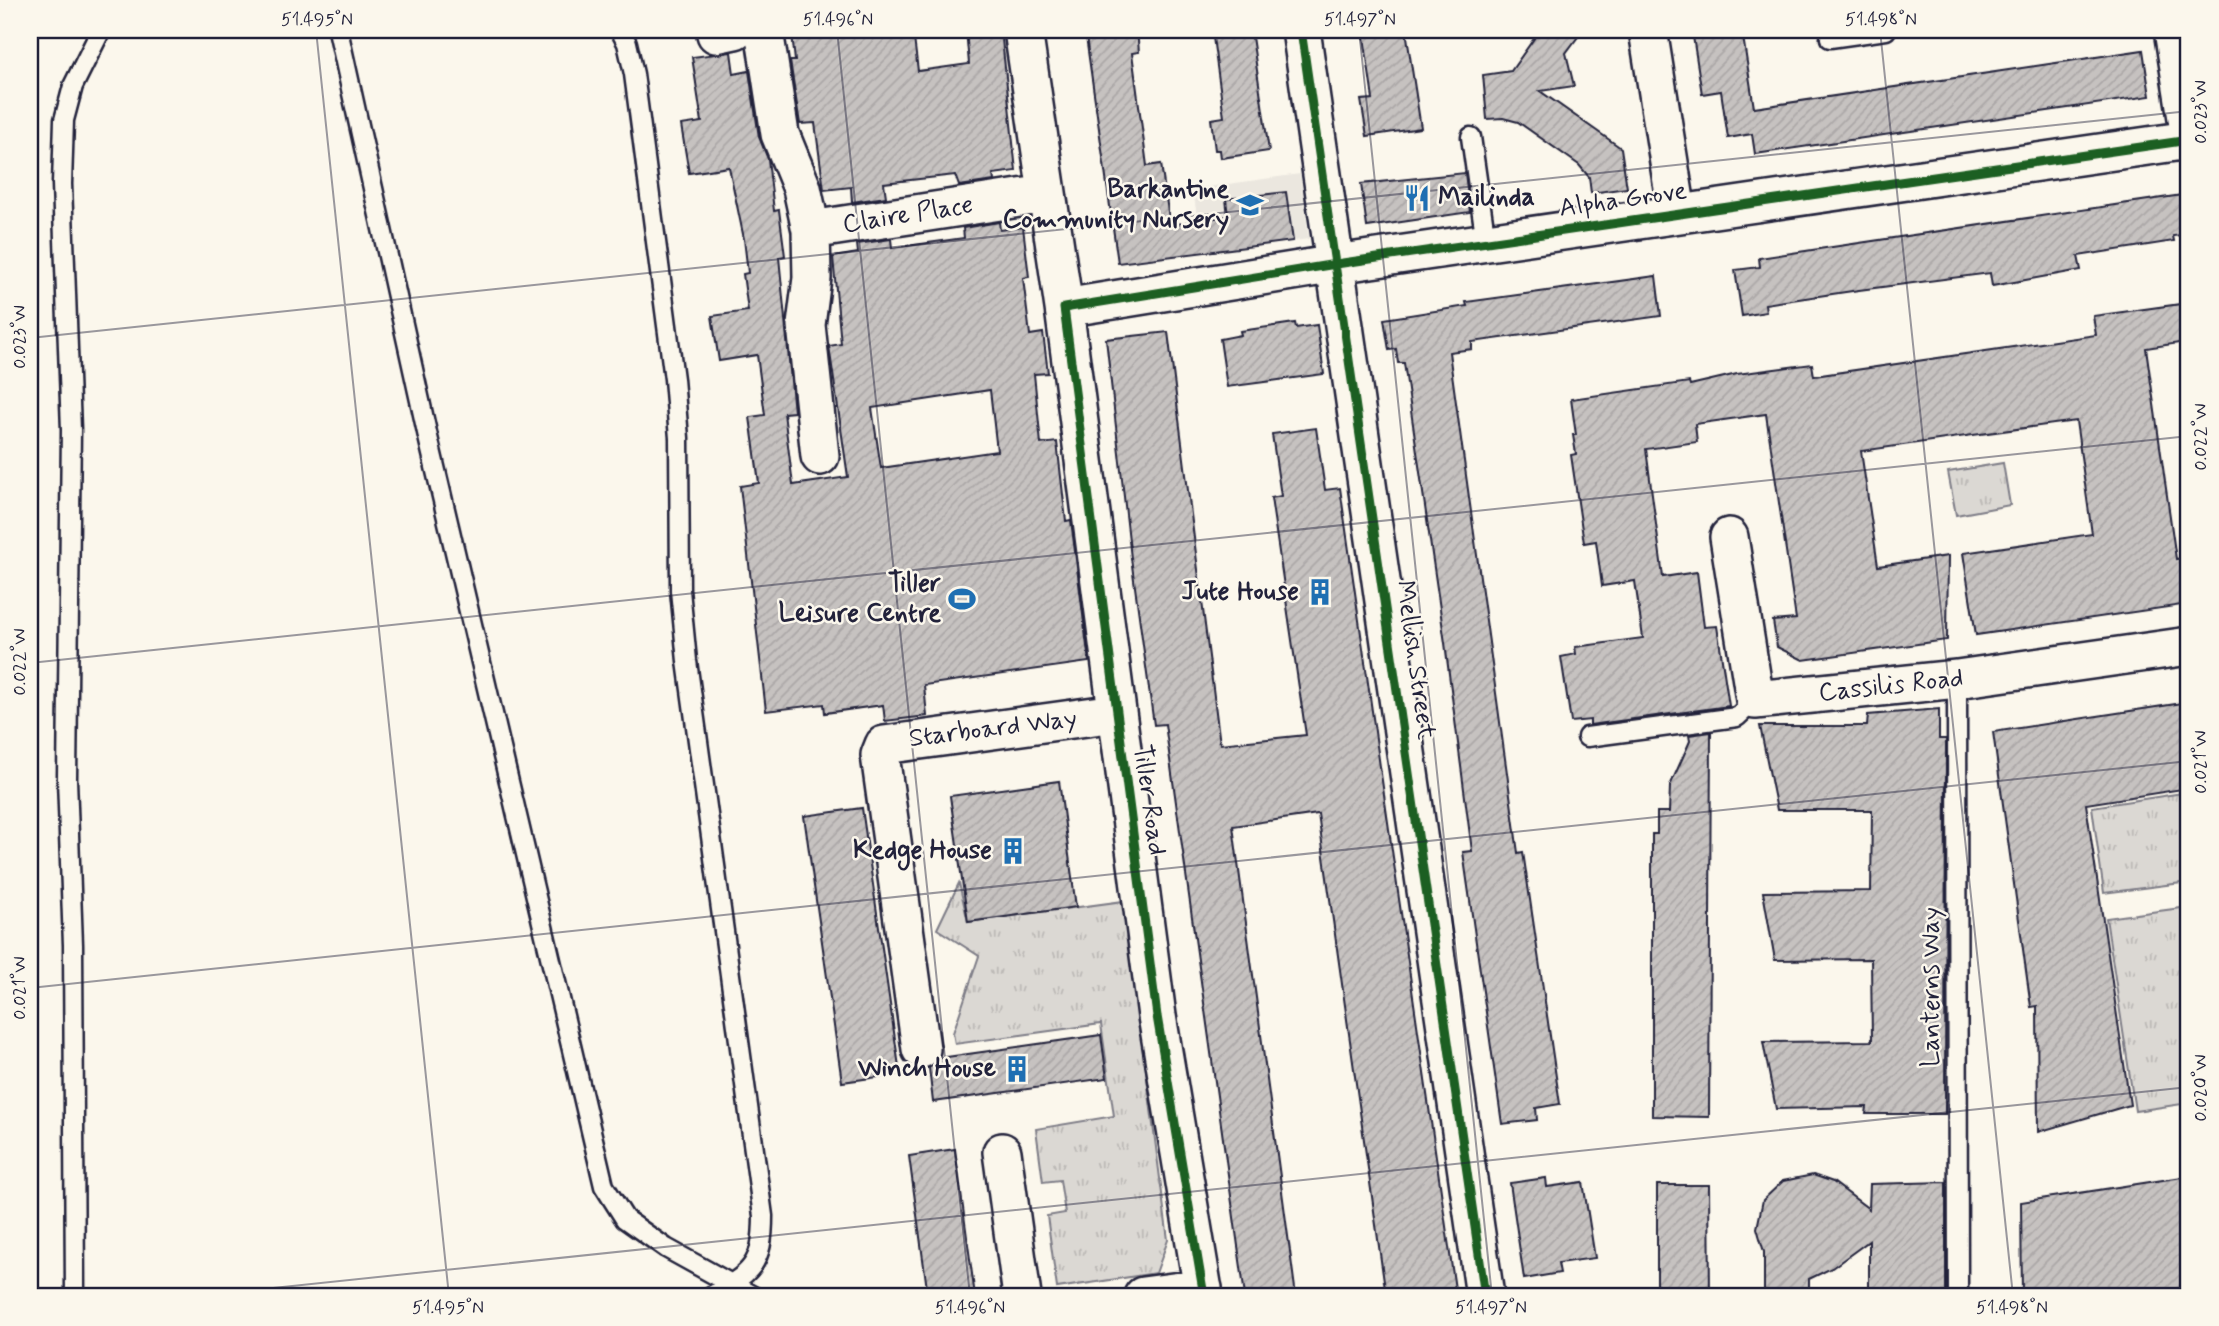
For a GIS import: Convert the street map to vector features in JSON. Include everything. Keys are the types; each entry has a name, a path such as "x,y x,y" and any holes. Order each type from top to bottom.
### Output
{"street":[{"name":"Claire Place","path":"764,30 780,134 802,188 811,230 812,278 806,325 820,456"},
{"name":"Tiller Road","path":"1023,30 1064,308 1157,1016 1203,1292"},
{"name":"Mellish Street","path":"1301,30 1485,1296"},
{"path":"1648,30 1677,213"},
{"path":"2173,30 2189,131"},
{"name":"Alpha Grove","path":"1064,308 1677,213 2189,140"},
{"name":"Claire Place","path":"811,230 1046,194"},
{"path":"1729,537 1755,700"},
{"name":"Cassilis Road","path":"1755,700 1958,679 2189,646"},
{"name":"Starboard Way","path":"920,1049 880,755 884,745 1116,713"},
{"path":"1002,1152 1023,1296"},
{"path":"1143,1296 1203,1292"}],"lane":[{"path":"75,1296 73,945 67,779 71,430 62,184 64,120 73,86 101,30"},
{"path":"338,30 428,437 604,1186 625,1219 666,1248 753,1296"},
{"path":"620,30 634,74 674,379 679,438 680,590 687,661 763,1216 763,1241 758,1258 749,1273 711,1296"},
{"path":"1830,38 1886,30"},
{"path":"1471,137 1486,242"},
{"name":"Lanterns Way","path":"1958,679 1952,760 1958,1296"},
{"path":"1587,737 1737,717 1755,700"}],"shaded area":[{"name":"Barkantine Community Nursery","path":"1300,174 1309,239 1202,253 1193,189"}],"green space":[{"path":"2003,463 2010,505 1956,515 1948,472"},
{"path":"2189,792 2189,882 2104,893 2092,807"},
{"path":"959,883 968,922 1124,901 1168,1240 1156,1273 1057,1288 1047,1216 1065,1213 1060,1180 1043,1182 1036,1129 1114,1116 1101,1024 955,1044 953,1033 979,956 937,929"},
{"path":"2189,907 2189,1103 2135,1111 2106,918"}],"building":[{"path":"831,30 832,34 913,30 918,71 969,64 966,30 1001,30 1016,171 993,174 994,181 959,186 955,175 884,183 886,197 852,202 851,187 824,190 815,123 800,124 790,61 795,61 792,34"},
{"path":"1088,30 1137,30 1139,52 1132,53 1147,166 1161,164 1170,225 1228,216 1226,199 1286,192 1293,241 1118,263 1086,37 1089,37"},
{"path":"1212,30 1251,30 1269,151 1221,158 1220,150 1215,150 1211,119 1224,117"},
{"path":"1363,30 1406,30 1421,128 1367,136 1361,100 1373,99"},
{"path":"1540,30 1583,30 1566,53 1574,86 1540,91 1621,148 1627,188 1591,193 1589,177 1579,165 1518,122 1503,118 1487,119 1483,75 1511,71"},
{"path":"1692,30 1742,30 1754,108 2143,50 2150,96 1755,154 1752,134 1728,138 1721,91 1702,94"},
{"path":"731,52 734,74 749,71 759,137 768,159 774,211 779,210 785,256 779,257 794,412 784,413 793,485 848,477 829,346 841,344 833,257 858,253 857,244 891,239 892,248 964,238 963,228 999,222 1000,230 1023,227 1029,277 1023,278 1030,335 1043,333 1048,373 1034,374 1041,444 1057,442 1066,521 1071,520 1089,662 924,685 927,716 885,721 883,705 825,713 824,704 766,711 740,486 759,483 750,417 765,415 757,355 719,361 712,316 748,311 743,274 748,273 729,167 689,173 681,125 702,122 692,57","holes":["990,390 997,451 881,468 872,408"]},
{"name":"Mailinda","path":"1465,173 1470,212 1367,227 1361,184"},
{"path":"2189,194 2189,234 2173,236 2174,241 2078,256 2081,270 1992,286 1990,273 1859,290 1765,304 1766,312 1742,316 1735,270 1760,267 1759,258"},
{"path":"1656,276 1661,316 1472,342 1472,349 1449,352 1518,853 1523,852 1560,1104 1536,1108 1537,1120 1502,1124 1463,852 1472,851 1404,363 1398,363 1396,349 1389,350 1384,319 1467,306 1466,302"},
{"path":"2181,304 2186,342 2146,348 2176,559 2189,557 2189,604 1976,635 1963,553 2092,534 2076,421 1861,451 1878,566 1948,556 1947,640 1803,660 1777,647 1773,621 1796,619 1766,414 1695,424 1697,442 1646,449 1663,577 1697,572 1704,627 1717,626 1729,706 1590,725 1590,720 1571,722 1561,657 1576,654 1575,647 1643,638 1635,581 1602,586 1596,541 1584,543 1571,455 1576,454 1573,435 1576,435 1571,399 1689,382 1690,385 1737,374 1812,364 1814,376 2096,335 2093,316"},
{"path":"1295,323 1296,328 1317,325 1324,374 1227,387 1220,339 1241,335 1240,331"},
{"path":"1168,332 1220,744 1306,735 1271,498 1281,496 1272,434 1316,428 1325,490 1340,488 1456,1296 1386,1296 1318,814 1233,826 1296,1296 1245,1296 1165,724 1154,725 1131,558 1106,339"},
{"path":"2189,702 2189,788 2086,804 2130,1105 2038,1132 2037,1006 2031,1007 1993,732"},
{"path":"1939,709 1939,739 1946,739 1945,1114 1866,1114 1867,1107 1776,1109 1763,1042 1872,1041 1871,959 1775,960 1763,892 1871,891 1872,810 1777,810 1760,726 1867,726 1868,715"},
{"path":"1711,732 1709,1117 1652,1116 1652,834 1657,834 1657,812 1669,812 1670,786 1690,741 1689,735"},
{"name":"Kedge House","path":"1059,781 1076,907 968,922 950,796"},
{"path":"862,808 900,1074 842,1082 804,816"},
{"name":"Winch House","path":"1101,1035 1107,1078 933,1102 929,1068 940,1058"},
{"path":"955,1149 975,1296 928,1296 909,1156"},
{"path":"1813,1175 1833,1182 1869,1209 1870,1184 1946,1182 1946,1296 1869,1296 1869,1241 1832,1268 1809,1279 1809,1296 1764,1296 1764,1252 1757,1228 1763,1200 1783,1181"},
{"path":"2189,1176 2189,1296 2022,1296 2021,1202"},
{"path":"1546,1178 1547,1187 1583,1182 1595,1258 1558,1263 1560,1273 1524,1279 1510,1183"},
{"path":"1657,1185 1709,1185 1710,1296 1657,1296"}],"cycle path":[{"path":"1301,30 1485,1296"},
{"path":"1204,1296 1157,1016 1064,308 1336,264 2189,140"}],"place":[{"name":"Mailinda","path":"1417,198"},
{"name":"Barkantine Community Nursery","path":"1250,205"},
{"name":"Jute House","path":"1320,592"},
{"name":"Tiller Leisure Centre","path":"962,599"},
{"name":"Kedge House","path":"1013,851"},
{"name":"Winch House","path":"1017,1069"}]}
